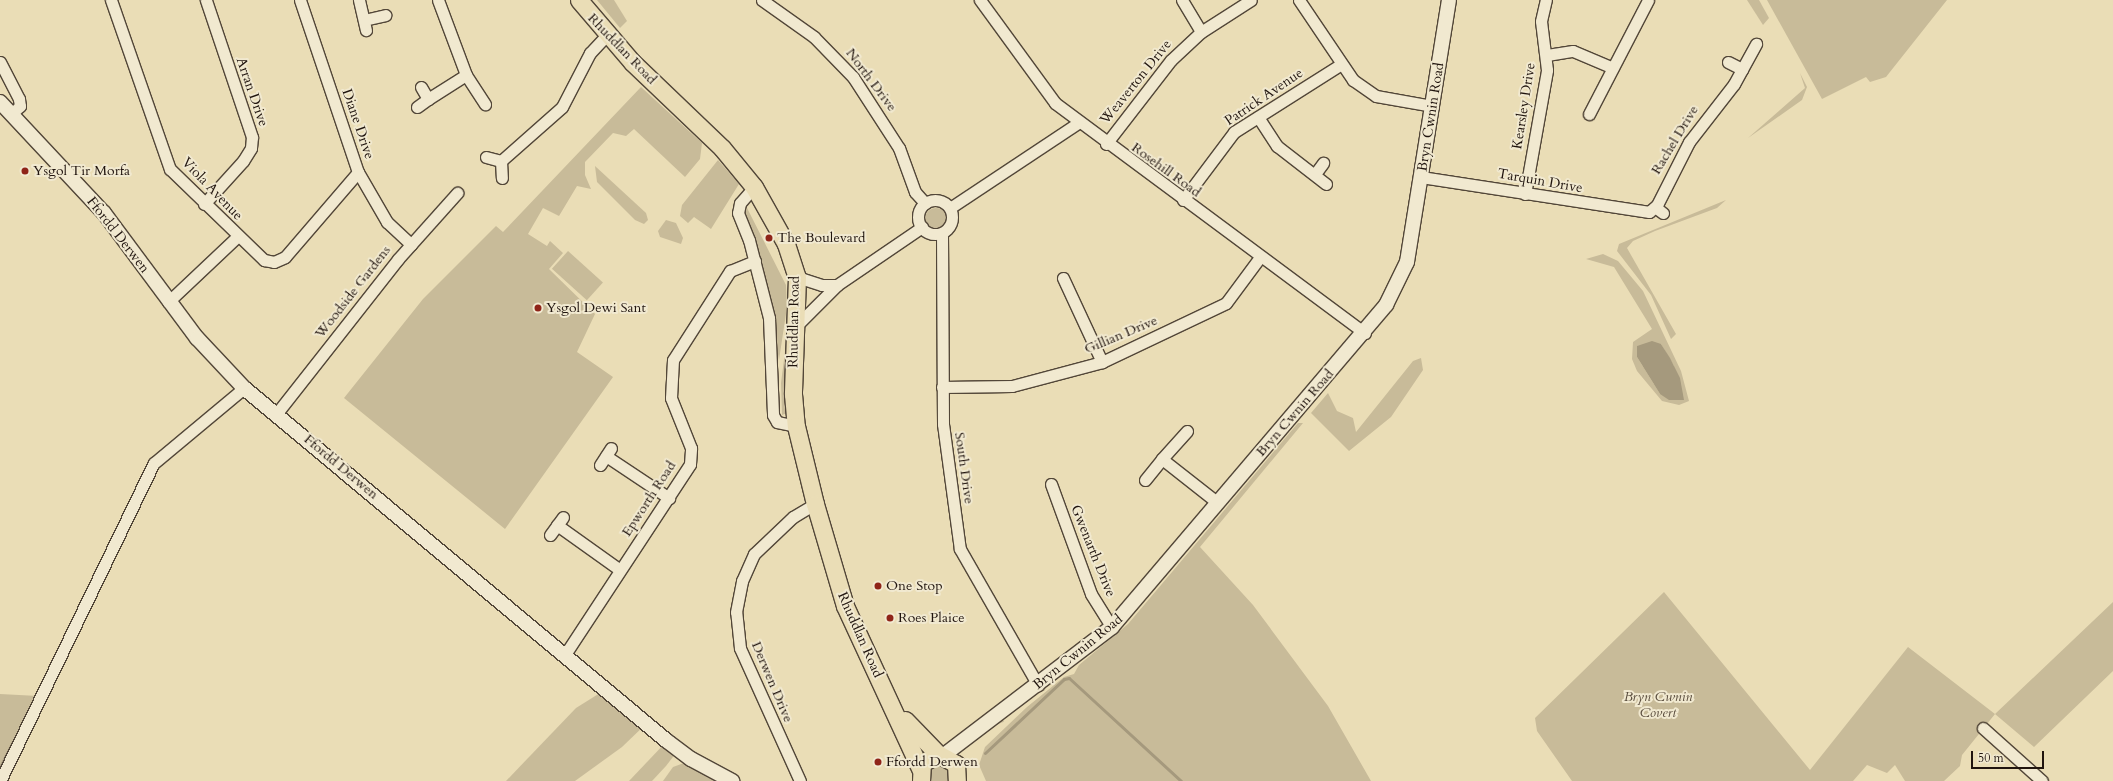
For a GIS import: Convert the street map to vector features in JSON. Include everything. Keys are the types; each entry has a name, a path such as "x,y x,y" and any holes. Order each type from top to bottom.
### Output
{"main road":[{"name":"Rhuddlan Road","path":"579,0 607,35 722,148 754,187 779,228 797,277 792,394 796,426 815,504 845,606 894,705"},
{"path":"894,705 914,732 941,754 959,777"},
{"path":"894,705 918,776"},
{"path":"918,776 927,758 941,754"}],"street":[{"name":"Viola Avenue","path":"111,0 170,169 236,237 264,260 274,262 285,257 358,172"},
{"name":"Arran Drive","path":"204,204 243,161 251,148 252,137 206,0"},
{"name":"Diane Drive","path":"300,0 358,172 387,222 411,244"},
{"path":"359,0 365,25 385,15"},
{"path":"438,0 466,75 485,104"},
{"name":"North Drive","path":"762,0 814,37 853,77 899,148 915,192 925,203"},
{"name":"Rosehill Road","path":"980,0 1055,103 1078,123 1365,333"},
{"path":"1182,0 1202,32"},
{"name":"Weaverton Drive","path":"1106,144 1171,60 1202,32 1251,0"},
{"path":"1299,0 1340,65 1353,80 1376,96 1433,106"},
{"name":"Bryn Cwnin Road","path":"941,754 1038,685 1112,627 1365,333 1386,305 1407,262 1449,0"},
{"name":"Kearsley Drive","path":"1525,194 1547,55 1542,21 1546,0"},
{"path":"1589,114 1648,0"},
{"path":"501,161 562,107 590,53 607,35"},
{"name":"Rachel Drive","path":"1657,210 1689,142 1742,69 1756,44"},
{"path":"1547,55 1573,51 1613,68"},
{"path":"0,62 20,98 20,106 11,114"},
{"path":"1728,62 1742,69"},
{"name":"Patrick Avenue","path":"1183,200 1234,132 1340,65"},
{"path":"417,107 466,75"},
{"path":"421,87 428,100"},
{"name":"Ffordd Derwen","path":"0,102 104,213 168,302 244,388 277,413 566,653 667,741 691,759 732,781"},
{"path":"1258,117 1277,146 1326,184"},
{"path":"950,208 1078,123"},
{"path":"486,156 501,161"},
{"path":"501,161 502,178"},
{"path":"1315,174 1323,163"},
{"name":"Tarquin Drive","path":"1421,177 1636,213 1657,210"},
{"path":"754,187 738,209 755,261 773,353 773,415 777,422 796,426"},
{"name":"Woodside Gardens","path":"277,413 411,244 457,193"},
{"path":"941,200 950,208 953,219 942,233 930,233 922,227 919,212 925,203 941,200"},
{"path":"795,327 837,285 922,227"},
{"name":"South Drive","path":"942,233 943,424 960,549 969,570 1038,685"},
{"path":"168,302 236,237"},
{"name":"Gillian Drive","path":"942,386 1012,386 1102,362 1226,304 1260,257"},
{"name":"Epworth Road","path":"566,653 690,464 691,453 671,398 673,360 730,271 755,261"},
{"path":"797,277 822,285 837,285"},
{"path":"1063,278 1102,362"},
{"path":"0,781 154,463 244,388"},
{"path":"1145,480 1187,431"},
{"path":"606,456 669,498"},
{"path":"1162,459 1218,502"},
{"name":"Gwenarth Drive","path":"1050,484 1091,594 1112,627"},
{"name":"Derwen Drive","path":"800,781 740,648 736,612 742,581 754,554 793,517 815,504"},
{"path":"550,535 560,521 620,570"},
{"path":"1983,728 2042,781"},
{"path":"959,777 974,731"}],"green space":[{"path":"597,0 614,0 627,21 620,28"},
{"path":"1747,0 1759,0 1769,18 1763,25"},
{"path":"1767,0 1947,0 1886,77 1870,82 1866,77 1822,99"},
{"path":"1800,73 1807,87 1802,100 1748,138 1805,88"},
{"name":"Ysgol Dewi Sant","path":"641,87 702,143 700,159 685,177 634,129 626,136 613,133 585,162 585,175 591,189 577,186 559,216 543,208 528,234 547,246 550,241 563,253 549,269 595,314 577,352 613,377 505,529 344,398 423,299 496,226 503,232"},
{"path":"718,160 739,184 711,229 694,217 688,223 680,216 682,205"},
{"path":"595,166 646,213 648,220 644,224 635,220 597,182"},
{"path":"1726,200 1717,208 1655,231 1633,241 1627,248 1676,334 1671,339 1651,295 1617,251 1619,244"},
{"path":"745,204 786,285 787,307 779,360 766,283 741,213"},
{"path":"936,208 944,211 947,219 944,227 936,230 928,227 925,219 928,211"},
{"path":"666,220 676,223 683,238 681,244 660,237 658,231"},
{"path":"568,251 603,282 587,300 552,269"},
{"path":"1603,254 1618,261 1643,291 1681,371 1689,401 1679,405 1662,401 1637,371 1632,359 1633,342 1652,329 1614,267 1586,259","holes":["1661,344 1674,366 1660,394 1637,357 1637,346"]},
{"path":"787,336 787,413 782,415 781,383"},
{"path":"1421,358 1423,370 1391,417 1349,451 1311,413 1328,393 1337,411 1353,418 1356,432 1413,361"},
{"path":"1298,423 1303,423 1200,547 1253,605 1328,706 1371,781 986,781 979,765 985,747 1027,707 1064,677 1074,674 1079,665 1128,624"},
{"name":"Bryn Cwnin Covert","path":"1664,592 1810,770 1908,647 1995,714 1962,755 1960,766 1944,781 1905,781 1895,765 1887,773 1867,765 1853,781 1572,781 1537,731 1535,718"},
{"path":"2113,602 2113,671 2034,747 1995,714"},
{"path":"608,688 647,723 622,747 575,781 506,781 576,708"},
{"path":"0,694 38,696 0,781"},
{"path":"1002,717 1004,722 965,737 963,733"},
{"path":"667,741 679,749 652,781 629,781"},
{"path":"934,762 949,765 950,781 930,781 928,768"},
{"path":"688,763 719,781 663,781 673,767"}],"shaded area":[{"path":"1652,341 1661,344 1670,358 1680,378 1684,400 1669,400 1660,394 1637,357 1637,346"}],"waterway":[{"path":"985,753 1064,679 1069,678 1181,781"},
{"path":"0,767 13,742"}],"place":[{"name":"Ysgol Tir Morfa","path":"25,171"},
{"name":"The Boulevard","path":"769,238"},
{"name":"Ysgol Dewi Sant","path":"538,308"},
{"name":"One Stop","path":"878,586"},
{"name":"Roes Plaice","path":"890,618"},
{"name":"Ffordd Derwen","path":"878,762"}]}
